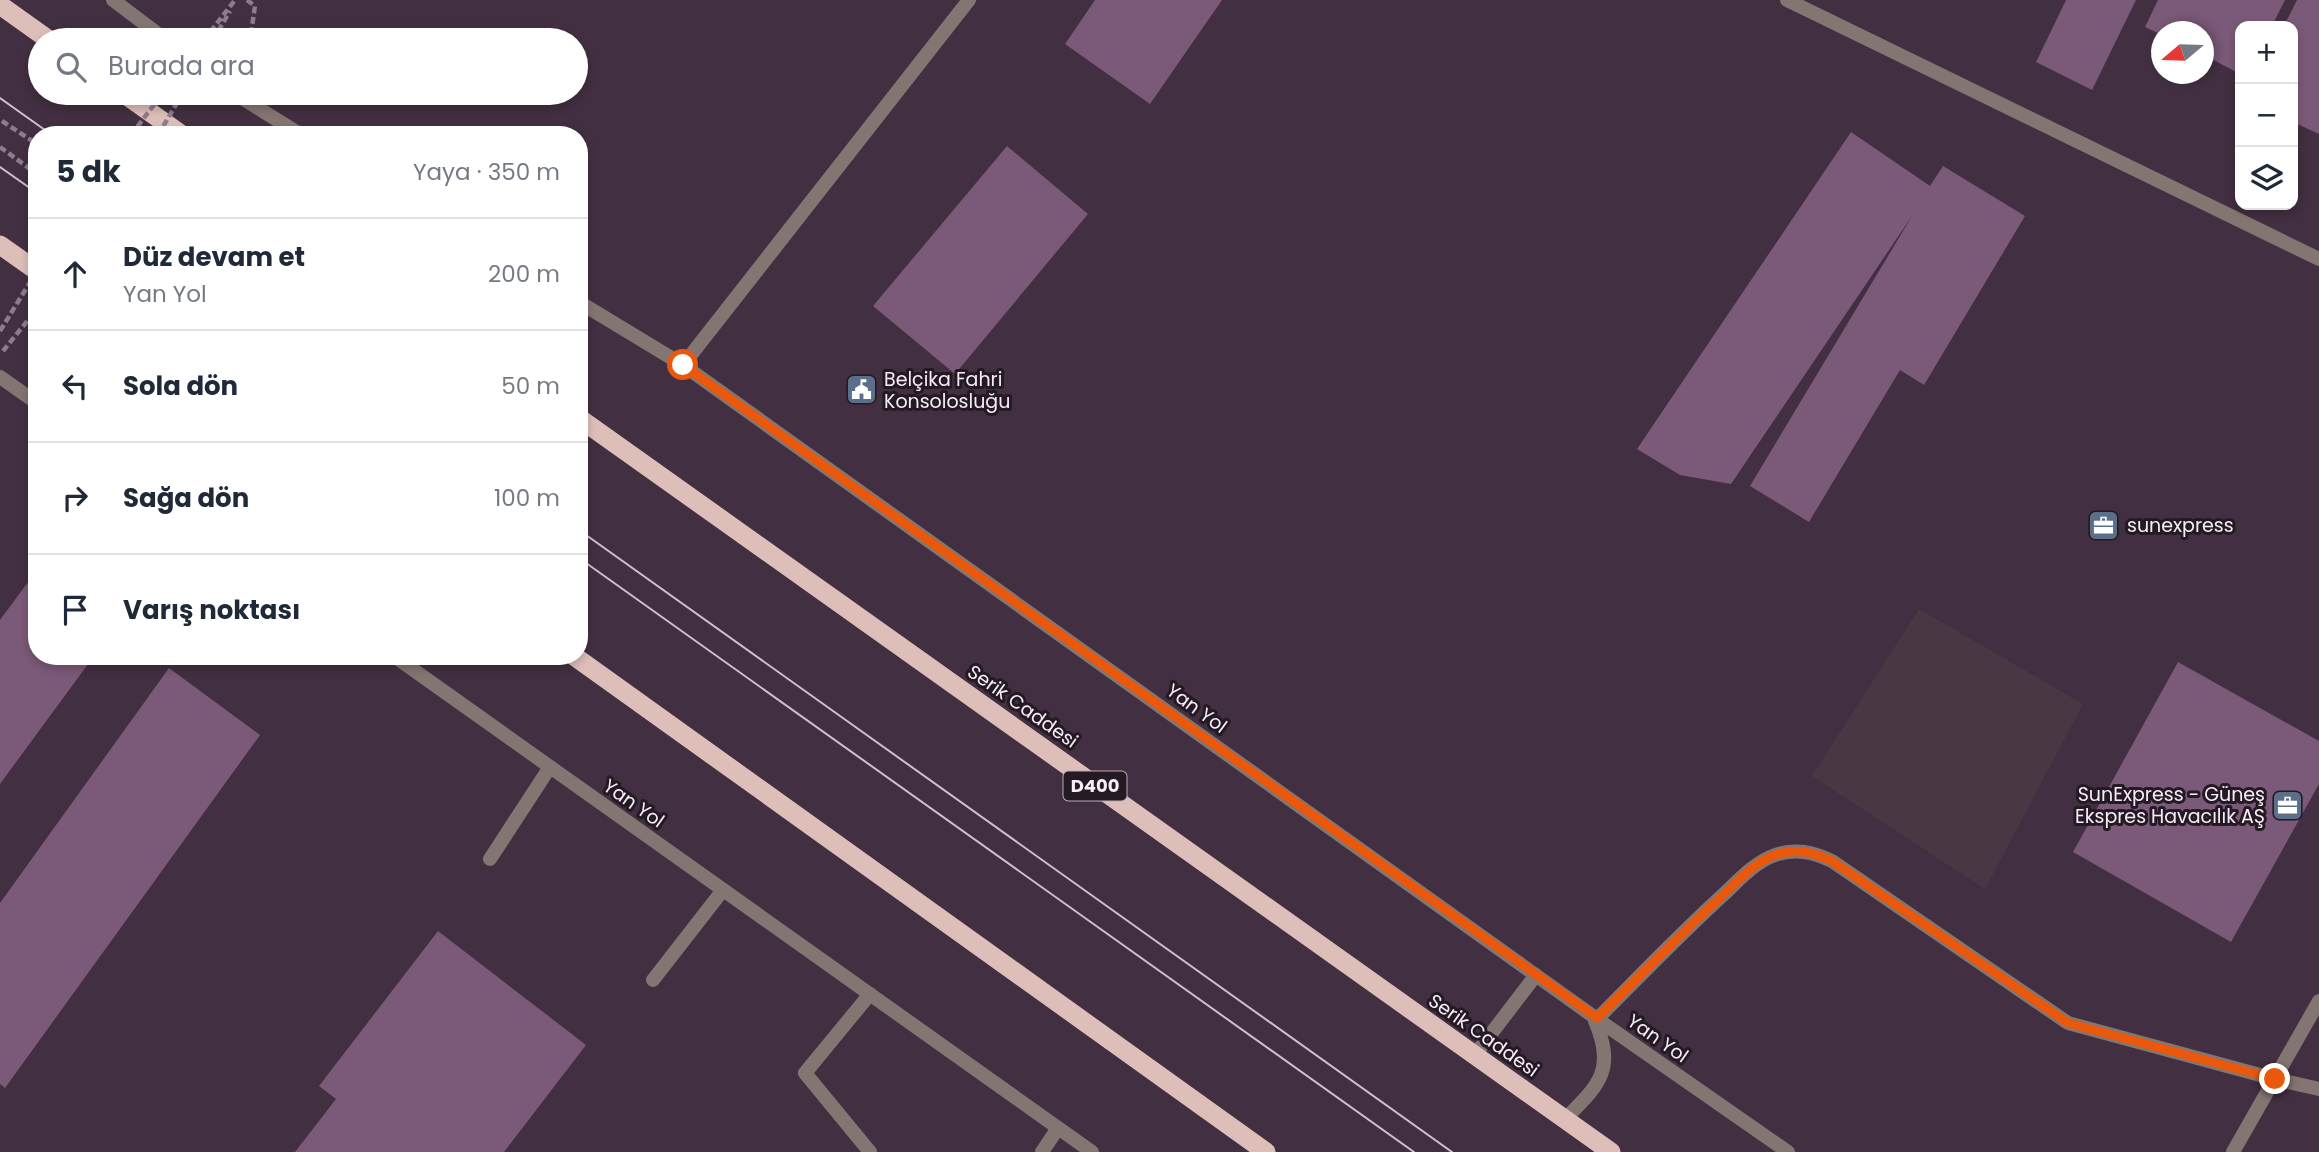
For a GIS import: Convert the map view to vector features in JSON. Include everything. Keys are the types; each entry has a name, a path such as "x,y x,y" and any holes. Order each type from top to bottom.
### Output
{"highway":[{"path":"0,5 32,28"},
{"path":"140,105 169,126"},
{"path":"0,245 28,265"},
{"name":"Serik Caddesi","path":"588,424 1611,1152"},
{"path":"586,665 1259,1150"}],"street":[{"path":"114,0 150,28"},
{"path":"683,365 969,0"},
{"path":"1787,0 2319,259"},
{"path":"253,105 287,126"},
{"name":"Yan Yol","path":"588,307 683,365 1788,1152"},
{"path":"0,377 28,397"},
{"name":"Yan Yol","path":"407,665 1092,1152"},
{"path":"490,859 550,767"},
{"path":"1565,1119 1594,1090 1603,1072 1605,1054 1603,1037 1595,1021 1597,1018 1709,907 1761,861 1782,853 1804,851 1819,854 1832,861 2068,1023 2319,1089"},
{"path":"653,980 723,890"},
{"path":"1474,1056 1536,975"},
{"path":"870,995 805,1073 870,1152"},
{"path":"2233,1152 2319,1001"},
{"path":"1042,1152 1058,1128"}],"path":[{"path":"214,28 236,0"},
{"path":"220,28 236,0"},
{"path":"247,0 255,6 252,28"},
{"path":"138,126 154,105"},
{"path":"163,126 176,105"},
{"path":"2,121 28,138"},
{"path":"0,147 28,167"},
{"path":"0,331 28,286"},
{"path":"0,354 28,320"}],"shaded area":[{"path":"1919,609 2083,704 1985,889 1812,776"}],"building":[{"path":"1095,0 1222,0 1150,104 1065,44"},
{"path":"2066,0 2136,0 2092,90 2036,62"},
{"path":"2158,0 2285,0 2274,21 2235,21 2235,71 2214,60 2214,21 2151,21 2151,30 2145,27"},
{"path":"2297,0 2319,0 2319,134 2298,124 2298,21 2286,21"},
{"path":"1851,132 1930,186 1943,166 2025,216 1924,385 1900,370 1809,522 1750,486 1912,216 1731,484 1680,475 1637,449"},
{"path":"1007,146 1088,214 955,374 873,306"},
{"path":"28,582 28,665 87,665 0,784 0,620"},
{"path":"2178,662 2319,741 2319,784 2231,942 2073,852"},
{"path":"169,668 260,735 5,1088 0,1084 0,903"},
{"path":"438,931 586,1045 504,1152 295,1152 336,1099 319,1086"}],"tram line":[{"path":"0,98 39,126"},
{"path":"0,167 28,187"},
{"path":"588,536 1452,1152"},
{"path":"588,564 1414,1152"}],"place":[{"name":"Belçika Fahri Konsolosluğu","path":"861,390"},
{"name":"sunexpress","path":"2104,525"},
{"name":"SunExpress - Güneş Ekspres Havacılık AŞ","path":"2288,805"}],"route":[{"path":"683,365 1597,1018 1709,907 1761,861 1774,855 1804,851 1819,854 1832,861 2068,1023 2275,1079"}]}
